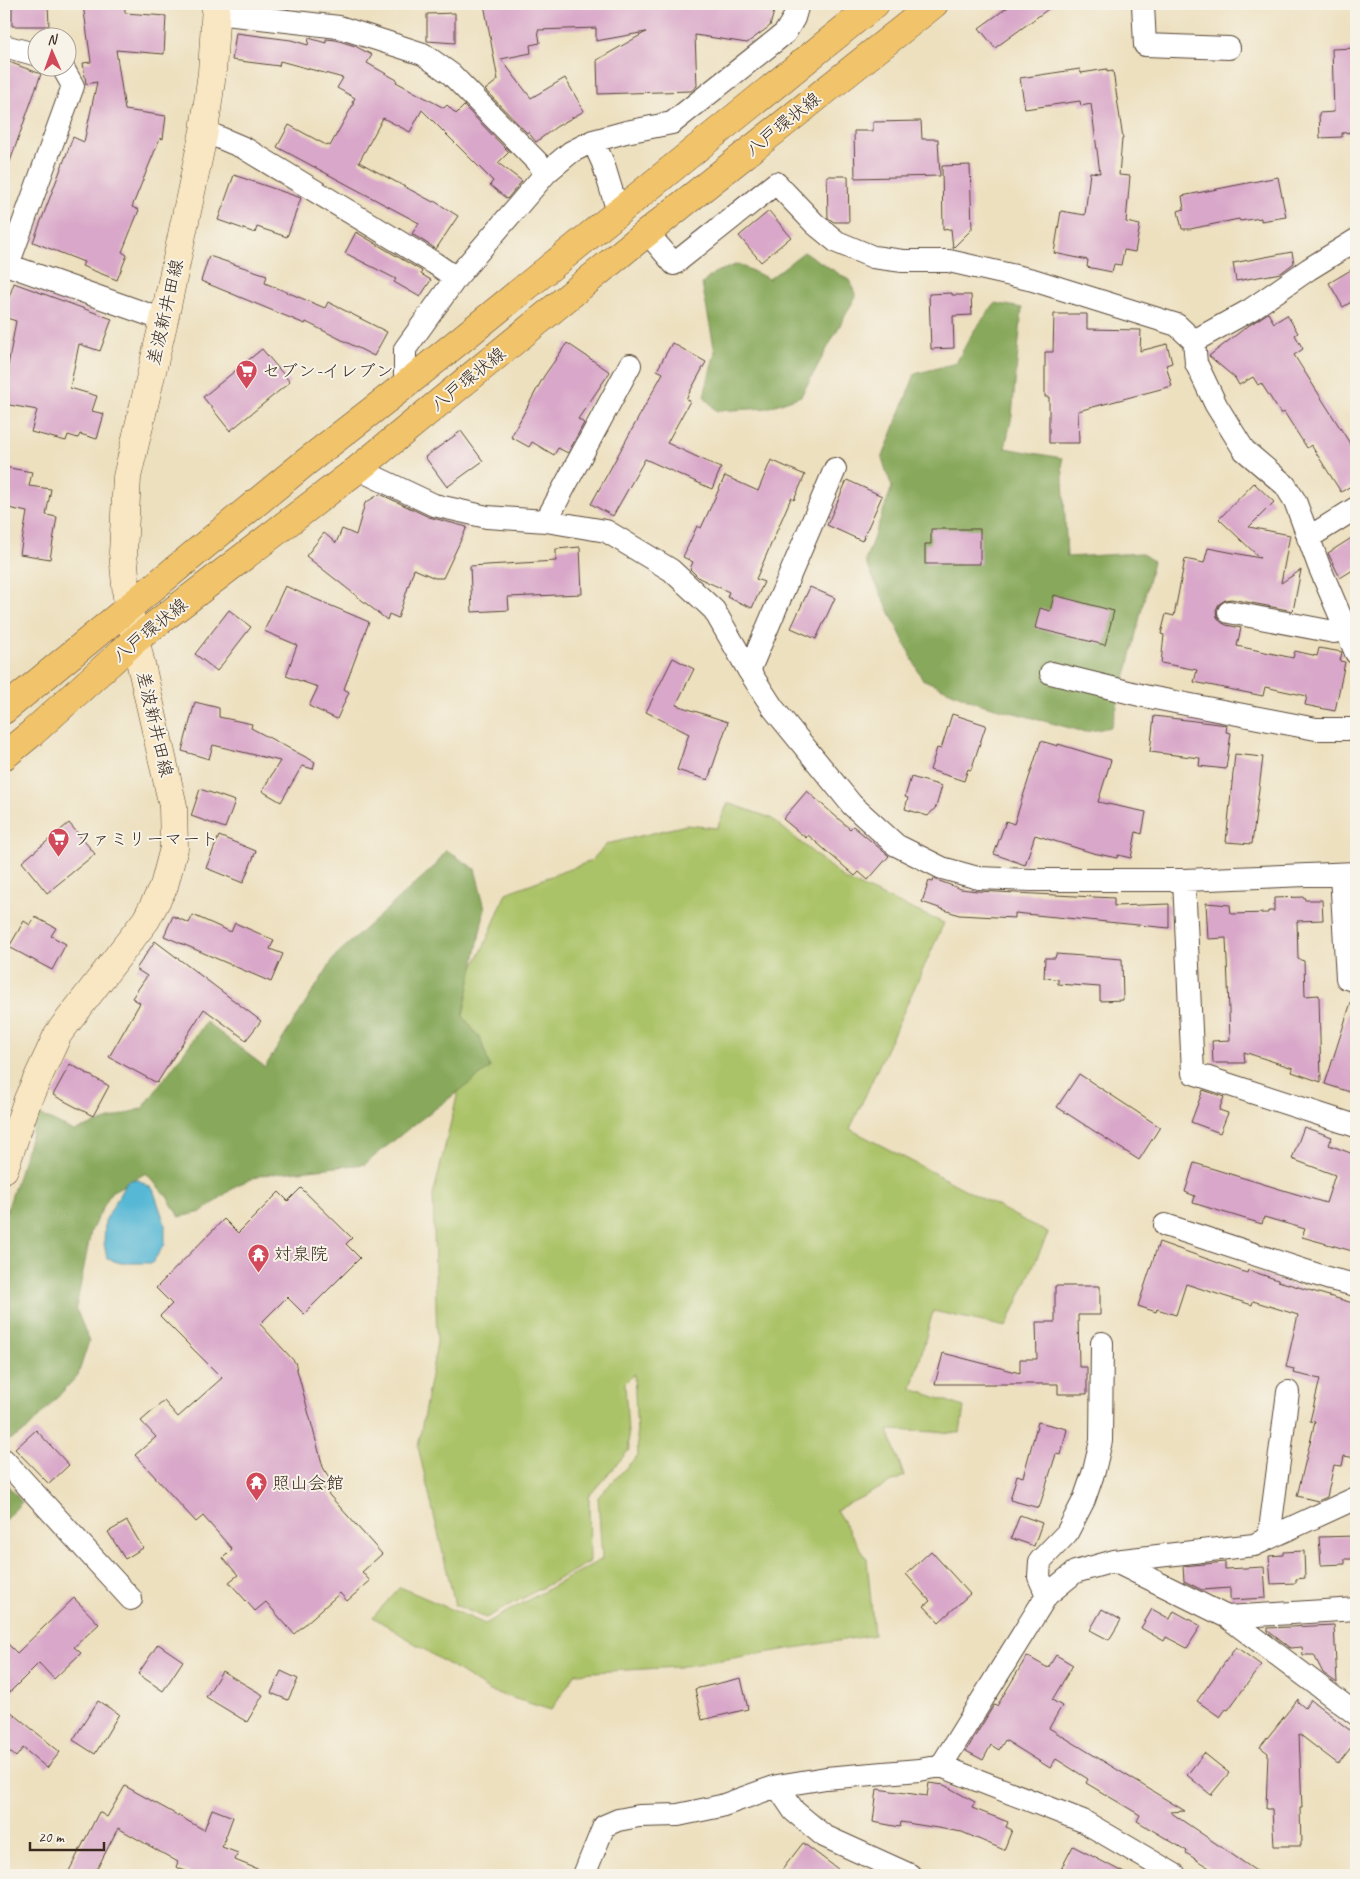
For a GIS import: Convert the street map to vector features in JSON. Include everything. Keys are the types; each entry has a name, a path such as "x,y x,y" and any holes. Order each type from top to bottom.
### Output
{"main road":[{"name":"八戸環状線","path":"4,710 306,462 405,385 875,4"},
{"name":"八戸環状線","path":"4,756 135,640 358,469 647,232 934,4"},
{"name":"差波新井田線","path":"4,1169 28,1099 58,1034 146,920 164,886 174,848 173,806 128,607 123,553 127,477 164,320 204,131 212,73 216,8"}],"street":[{"path":"405,385 405,349 456,278 547,172 571,152 593,142 626,132 672,123 785,33 794,18 798,4"},
{"path":"1143,4 1145,45 1229,48"},
{"path":"216,8 339,27 423,54 451,74 547,172"},
{"path":"4,46 28,52"},
{"path":"68,78 72,86 8,265 164,320"},
{"path":"204,131 244,148 434,262 456,278"},
{"path":"593,142 603,163 618,212"},
{"path":"647,232 674,264 776,183 815,224 838,242 873,257 949,261 1033,280 1177,325 1194,341 1196,363 1216,405 1244,450 1285,485 1295,501 1308,538 1356,653"},
{"path":"1194,341 1250,310 1356,240"},
{"path":"546,521 630,366"},
{"path":"358,469 434,505 487,517 546,521 606,531 671,570 714,610 773,708 852,805 896,845 942,868 978,878 1184,880 1349,874 1347,978 1356,981"},
{"path":"749,671 835,469"},
{"path":"1308,538 1356,508"},
{"path":"1229,612 1334,632 1346,630"},
{"path":"1051,674 1144,696 1316,729 1356,729"},
{"path":"1184,880 1193,1073 1356,1126"},
{"path":"1165,1225 1330,1279 1356,1284"},
{"path":"1047,1595 1039,1577 1040,1561 1067,1532 1084,1500 1094,1471 1101,1440 1102,1344"},
{"path":"1271,1536 1270,1530 1288,1392"},
{"path":"4,1460 131,1599"},
{"path":"941,1766 1047,1595 1075,1572 1114,1560 1254,1545 1356,1498"},
{"path":"1114,1560 1227,1617 1356,1714"},
{"path":"1227,1617 1356,1609"},
{"path":"584,1875 604,1826 618,1820 639,1816 678,1815 721,1806 777,1786 826,1778 919,1770 941,1766 1083,1821 1175,1875"},
{"path":"777,1786 794,1811 824,1836 910,1875"}],"green space":[{"path":"804,252 849,280 856,296 801,396 767,408 716,411 704,396 715,352 702,284 714,273 738,264 769,279"},
{"path":"995,303 1022,308 1012,416 1005,448 1062,458 1067,557 1141,553 1153,561 1128,668 1111,727 1085,732 977,703 922,679 865,561 892,487 882,459 915,374 956,363 973,332"},
{"path":"728,803 771,818 846,880 944,923 850,1129 1048,1233 1006,1327 933,1311 912,1389 964,1407 960,1433 888,1430 904,1476 836,1510 867,1559 874,1635 678,1667 576,1673 551,1710 490,1691 373,1617 400,1587 485,1624 602,1559 598,1497 638,1455 634,1374 625,1383 629,1450 589,1496 590,1562 486,1618 455,1605 418,1447 437,1342 433,1196 464,1067 449,1015 485,944 506,893 591,861 607,844 686,825 717,828"},
{"path":"446,850 475,869 485,908 463,1016 481,1040 490,1068 408,1129 365,1164 262,1175 237,1185 202,1212 179,1217 168,1198 146,1173 111,1192 91,1231 76,1308 89,1341 78,1375 26,1431 4,1443 4,1220 38,1114 74,1131 143,1108 206,1022 265,1067 336,955 436,865"},
{"path":"4,1481 22,1502 4,1521"}],"water":[{"path":"137,1179 153,1189 165,1224 165,1244 152,1263 121,1263 107,1259 104,1243 105,1221 127,1181"}],"building":[{"path":"12,4 48,4 49,26 12,26"},
{"path":"83,4 125,4 125,13 166,16 164,54 116,50 125,110 166,116 163,139 160,138 132,207 139,210 122,252 127,255 117,280 82,266 84,262 33,242 73,137 84,142 97,82 86,84 83,63 91,62"},
{"path":"484,4 687,6 688,4 776,4 770,26 747,43 695,35 697,86 691,91 598,94 597,60 646,32 596,41 596,28 538,30 540,43 530,45 531,53 501,59 531,98 565,78 584,111 556,127 536,142 485,90 498,80"},
{"path":"1012,4 1055,4 995,48 979,28"},
{"path":"455,13 455,43 427,41 427,14"},
{"path":"236,33 291,40 308,45 309,38 326,43 326,39 336,40 355,46 372,55 367,63 397,80 396,82 444,108 447,105 456,114 464,106 509,152 498,163 522,181 507,199 490,185 493,181 422,110 410,132 383,118 359,162 434,201 458,216 436,249 412,234 419,223 277,147 289,125 330,146 355,98 337,88 343,78 280,61 279,66 232,60"},
{"path":"1356,48 1356,83 1354,83 1355,132 1342,133 1342,137 1320,138 1319,113 1334,112 1332,49"},
{"path":"9,62 28,69 28,78 40,78 7,170 4,169 4,76"},
{"path":"1080,69 1081,73 1107,69 1107,72 1113,71 1123,139 1119,175 1130,176 1126,222 1140,225 1135,252 1124,250 1121,265 1114,264 1112,272 1087,267 1088,260 1054,253 1061,211 1085,215 1090,172 1100,173 1091,104 1081,106 1080,101 1025,109 1020,78"},
{"path":"921,121 922,139 938,139 940,176 855,178 854,131 873,131 873,122"},
{"path":"970,165 972,229 953,248 951,229 943,230 942,166"},
{"path":"234,175 301,198 287,237 257,227 255,233 218,220"},
{"path":"827,176 848,176 849,222 834,222 828,218"},
{"path":"1278,177 1286,217 1261,221 1261,218 1240,221 1239,219 1182,229 1178,211 1184,209 1182,196"},
{"path":"769,211 791,237 761,262 739,236"},
{"path":"356,232 422,271 421,274 431,280 420,297 394,282 396,279 345,253"},
{"path":"1292,252 1294,263 1281,273 1236,281 1233,263"},
{"path":"209,256 267,275 265,283 325,308 328,302 387,332 374,356 306,322 305,324 201,281"},
{"path":"1356,267 1356,299 1343,307 1329,283"},
{"path":"14,283 112,319 100,351 79,344 70,388 97,396 92,411 104,414 97,439 80,434 78,438 68,435 66,441 31,432 37,410 4,404 4,388 16,321 4,317 4,312"},
{"path":"952,293 952,295 971,295 972,315 953,316 954,348 931,349 929,294"},
{"path":"1268,313 1274,323 1287,315 1298,333 1295,335 1303,349 1294,355 1356,453 1356,483 1341,492 1311,445 1307,448 1284,412 1281,414 1261,383 1258,385 1253,377 1239,385 1235,378 1209,356"},
{"path":"1054,314 1087,314 1087,329 1141,330 1140,351 1167,344 1172,363 1166,365 1172,386 1078,411 1079,443 1049,443 1049,397 1045,397 1045,352 1053,352"},
{"path":"567,343 610,372 578,419 584,423 568,453 558,448 554,455 532,442 529,447 511,437 544,376"},
{"path":"672,343 706,362 686,399 690,401 667,443 721,468 712,489 645,459 613,516 591,504 663,373 657,370"},
{"name":"セブン-イレブン","path":"262,349 290,382 230,431 203,397"},
{"path":"461,431 483,461 447,487 425,457"},
{"path":"771,460 805,475 794,500 791,498 756,579 764,582 752,608 727,597 729,592 699,578 690,569 693,562 683,557 697,526 701,528 725,476 758,491"},
{"path":"4,467 32,472 29,486 51,489 46,515 57,517 50,559 20,554 27,512 4,507"},
{"path":"847,480 882,496 862,541 827,525"},
{"path":"1254,483 1274,502 1249,527 1290,535 1281,583 1301,570 1293,611 1231,599 1219,604 1216,610 1217,617 1226,625 1241,628 1237,646 1293,658 1295,651 1317,656 1319,648 1342,652 1340,661 1345,662 1335,711 1305,705 1307,696 1265,687 1263,696 1194,682 1197,670 1161,663 1164,635 1161,634 1166,614 1174,616 1185,559 1204,563 1208,548 1260,558 1219,519"},
{"path":"380,494 429,517 467,527 443,578 435,578 414,569 398,618 389,614 387,620 306,556 324,533 336,543 342,529 356,535 365,503"},
{"path":"931,529 980,529 980,564 925,564 925,544 931,544"},
{"path":"1356,535 1356,568 1340,578 1328,553"},
{"path":"580,547 582,594 508,597 509,610 472,612 470,566 556,561 556,549"},
{"path":"285,586 369,622 344,689 349,692 337,719 309,706 318,687 286,676 297,645 264,631"},
{"path":"810,587 835,598 816,639 791,628"},
{"path":"1054,595 1114,611 1105,645 1035,628 1040,608 1050,611"},
{"path":"229,610 251,627 217,671 195,654"},
{"path":"673,658 694,669 676,705 728,722 708,780 677,770 689,734 646,712"},
{"path":"195,702 219,708 219,717 252,724 251,728 315,762 313,769 302,766 281,802 262,791 280,761 213,745 209,759 182,751"},
{"path":"952,714 986,725 971,770 968,769 964,781 930,770 937,748 941,749"},
{"path":"1154,716 1227,725 1226,732 1231,733 1226,769 1199,766 1200,758 1150,752"},
{"path":"1041,741 1058,746 1058,744 1111,760 1098,802 1146,812 1142,834 1136,832 1131,858 1118,855 1117,858 1093,853 1035,835 1025,865 994,854 1006,821 1014,824"},
{"path":"1235,754 1263,757 1252,844 1226,842"},
{"path":"911,777 942,786 936,807 928,816 905,809 908,798 905,797"},
{"path":"200,789 235,801 225,828 191,816"},
{"path":"807,791 850,829 853,826 889,856 868,880 859,872 855,876 808,835 806,838 783,819"},
{"name":"ファミリーマート","path":"69,823 95,854 47,893 22,862"},
{"path":"219,836 256,851 243,883 206,868"},
{"path":"934,879 961,889 977,891 1114,898 1114,906 1169,904 1169,928 1015,913 1015,918 959,915 922,902 929,881 933,882"},
{"path":"1304,897 1305,900 1322,900 1323,920 1297,921 1298,959 1304,961 1305,996 1319,995 1321,1082 1292,1072 1293,1068 1244,1052 1245,1063 1213,1063 1212,1041 1230,1040 1228,983 1226,938 1208,939 1206,903 1230,905 1231,914 1268,913 1268,911 1274,911 1274,898"},
{"path":"193,915 231,932 235,923 274,940 270,949 283,954 271,982 164,936 173,916 189,923"},
{"path":"35,917 56,928 51,936 66,944 52,970 9,947 24,921 30,925"},
{"path":"155,941 261,1021 246,1040 204,1009 157,1083 109,1057 140,1003 132,998 147,976 136,969"},
{"path":"1056,954 1122,959 1123,1000 1100,1001 1100,987 1058,984 1058,979 1044,978 1045,958 1055,958"},
{"path":"1352,999 1356,1000 1356,1094 1325,1084"},
{"path":"70,1064 109,1086 93,1116 53,1095"},
{"path":"1079,1074 1160,1127 1139,1160 1057,1107"},
{"path":"1203,1090 1224,1097 1219,1110 1228,1113 1220,1133 1191,1122"},
{"path":"1304,1127 1332,1137 1329,1145 1356,1155 1356,1252 1302,1237 1305,1229 1264,1217 1262,1224 1193,1203 1195,1196 1185,1192 1194,1163 1326,1203 1335,1175 1292,1159"},
{"name":"照山会館","path":"301,1188 352,1238 346,1244 360,1258 304,1314 287,1297 260,1324 295,1362 323,1467 330,1480 322,1487 382,1554 362,1572 370,1581 347,1601 340,1593 294,1634 266,1602 255,1611 229,1582 238,1575 223,1558 232,1549 203,1516 196,1522 135,1455 156,1437 141,1421 164,1401 178,1417 222,1378 160,1316 172,1304 156,1288 224,1219 238,1233 279,1192 288,1201"},
{"path":"1159,1242 1247,1273 1248,1270 1356,1304 1356,1458 1344,1456 1342,1466 1334,1465 1327,1497 1318,1501 1297,1496 1315,1422 1310,1421 1320,1379 1293,1373 1294,1369 1286,1367 1298,1315 1253,1301 1252,1305 1186,1284 1176,1315 1157,1309 1156,1312 1138,1306"},
{"path":"1055,1286 1100,1286 1100,1315 1078,1315 1079,1367 1087,1367 1087,1394 1058,1394 1058,1384 935,1384 943,1353 1020,1373 1020,1359 1037,1359 1036,1322 1055,1322"},
{"path":"1038,1422 1067,1429 1061,1455 1056,1454 1039,1508 1010,1500 1017,1475 1023,1477"},
{"path":"36,1430 69,1465 49,1484 15,1449"},
{"path":"1020,1515 1042,1523 1034,1546 1011,1538"},
{"path":"127,1521 143,1548 125,1559 108,1532"},
{"path":"1356,1536 1356,1559 1345,1559 1345,1564 1321,1565 1319,1537"},
{"path":"931,1551 970,1594 939,1622 924,1606 930,1601 906,1574"},
{"path":"1304,1551 1305,1578 1296,1579 1296,1583 1271,1584 1269,1556 1283,1555 1283,1552"},
{"path":"1225,1562 1225,1569 1264,1567 1266,1598 1230,1600 1230,1588 1202,1590 1184,1581 1183,1566"},
{"path":"74,1598 99,1624 74,1647 81,1653 54,1679 39,1663 4,1698 4,1640 17,1653"},
{"path":"1102,1609 1121,1620 1109,1640 1090,1630"},
{"path":"1152,1609 1170,1619 1174,1611 1201,1626 1187,1648 1166,1637 1164,1641 1141,1628"},
{"path":"1334,1625 1337,1683 1323,1673 1314,1655 1303,1655 1302,1647 1290,1648 1268,1631 1268,1628"},
{"path":"158,1644 183,1661 163,1691 138,1674"},
{"path":"1236,1647 1261,1665 1228,1710 1226,1709 1220,1717 1197,1701"},
{"path":"1056,1655 1073,1665 1052,1700 1062,1706 1049,1728 1185,1811 1170,1812 1262,1875 1220,1875 1186,1853 1187,1851 1137,1821 1140,1815 1086,1783 1088,1779 1056,1759 1050,1768 1005,1740 999,1750 991,1745 983,1760 966,1751 994,1705 997,1706 1027,1656 1048,1668"},
{"path":"222,1671 263,1695 247,1722 206,1697"},
{"path":"281,1671 298,1679 288,1700 271,1693"},
{"path":"741,1678 748,1709 702,1720 695,1689"},
{"path":"1298,1699 1298,1702 1305,1708 1311,1700 1356,1735 1356,1741 1338,1764 1299,1734 1302,1808 1300,1808 1301,1846 1274,1846 1272,1809 1266,1809 1268,1753 1260,1747"},
{"path":"98,1701 119,1714 95,1754 73,1740"},
{"path":"4,1706 60,1752 47,1768 23,1748 16,1757 4,1747"},
{"path":"1204,1753 1229,1773 1211,1795 1187,1775"},
{"path":"929,1783 944,1785 975,1802 972,1808 1008,1822 1006,1827 1012,1830 1004,1850 962,1832 901,1822 900,1827 873,1822 877,1789 927,1796"},
{"path":"125,1786 204,1830 212,1809 233,1817 222,1847 238,1853 235,1860 272,1875 195,1875 176,1867 178,1862 118,1828 94,1875 67,1875 99,1812 107,1817"},
{"path":"803,1843 846,1875 778,1875"},
{"path":"1073,1846 1128,1875 1058,1875"}],"place":[{"name":"セブン-イレブン","path":"246,390"},
{"name":"ファミリーマート","path":"58,858"},
{"name":"対泉院","path":"258,1273"},
{"name":"照山会館","path":"256,1502"}]}
